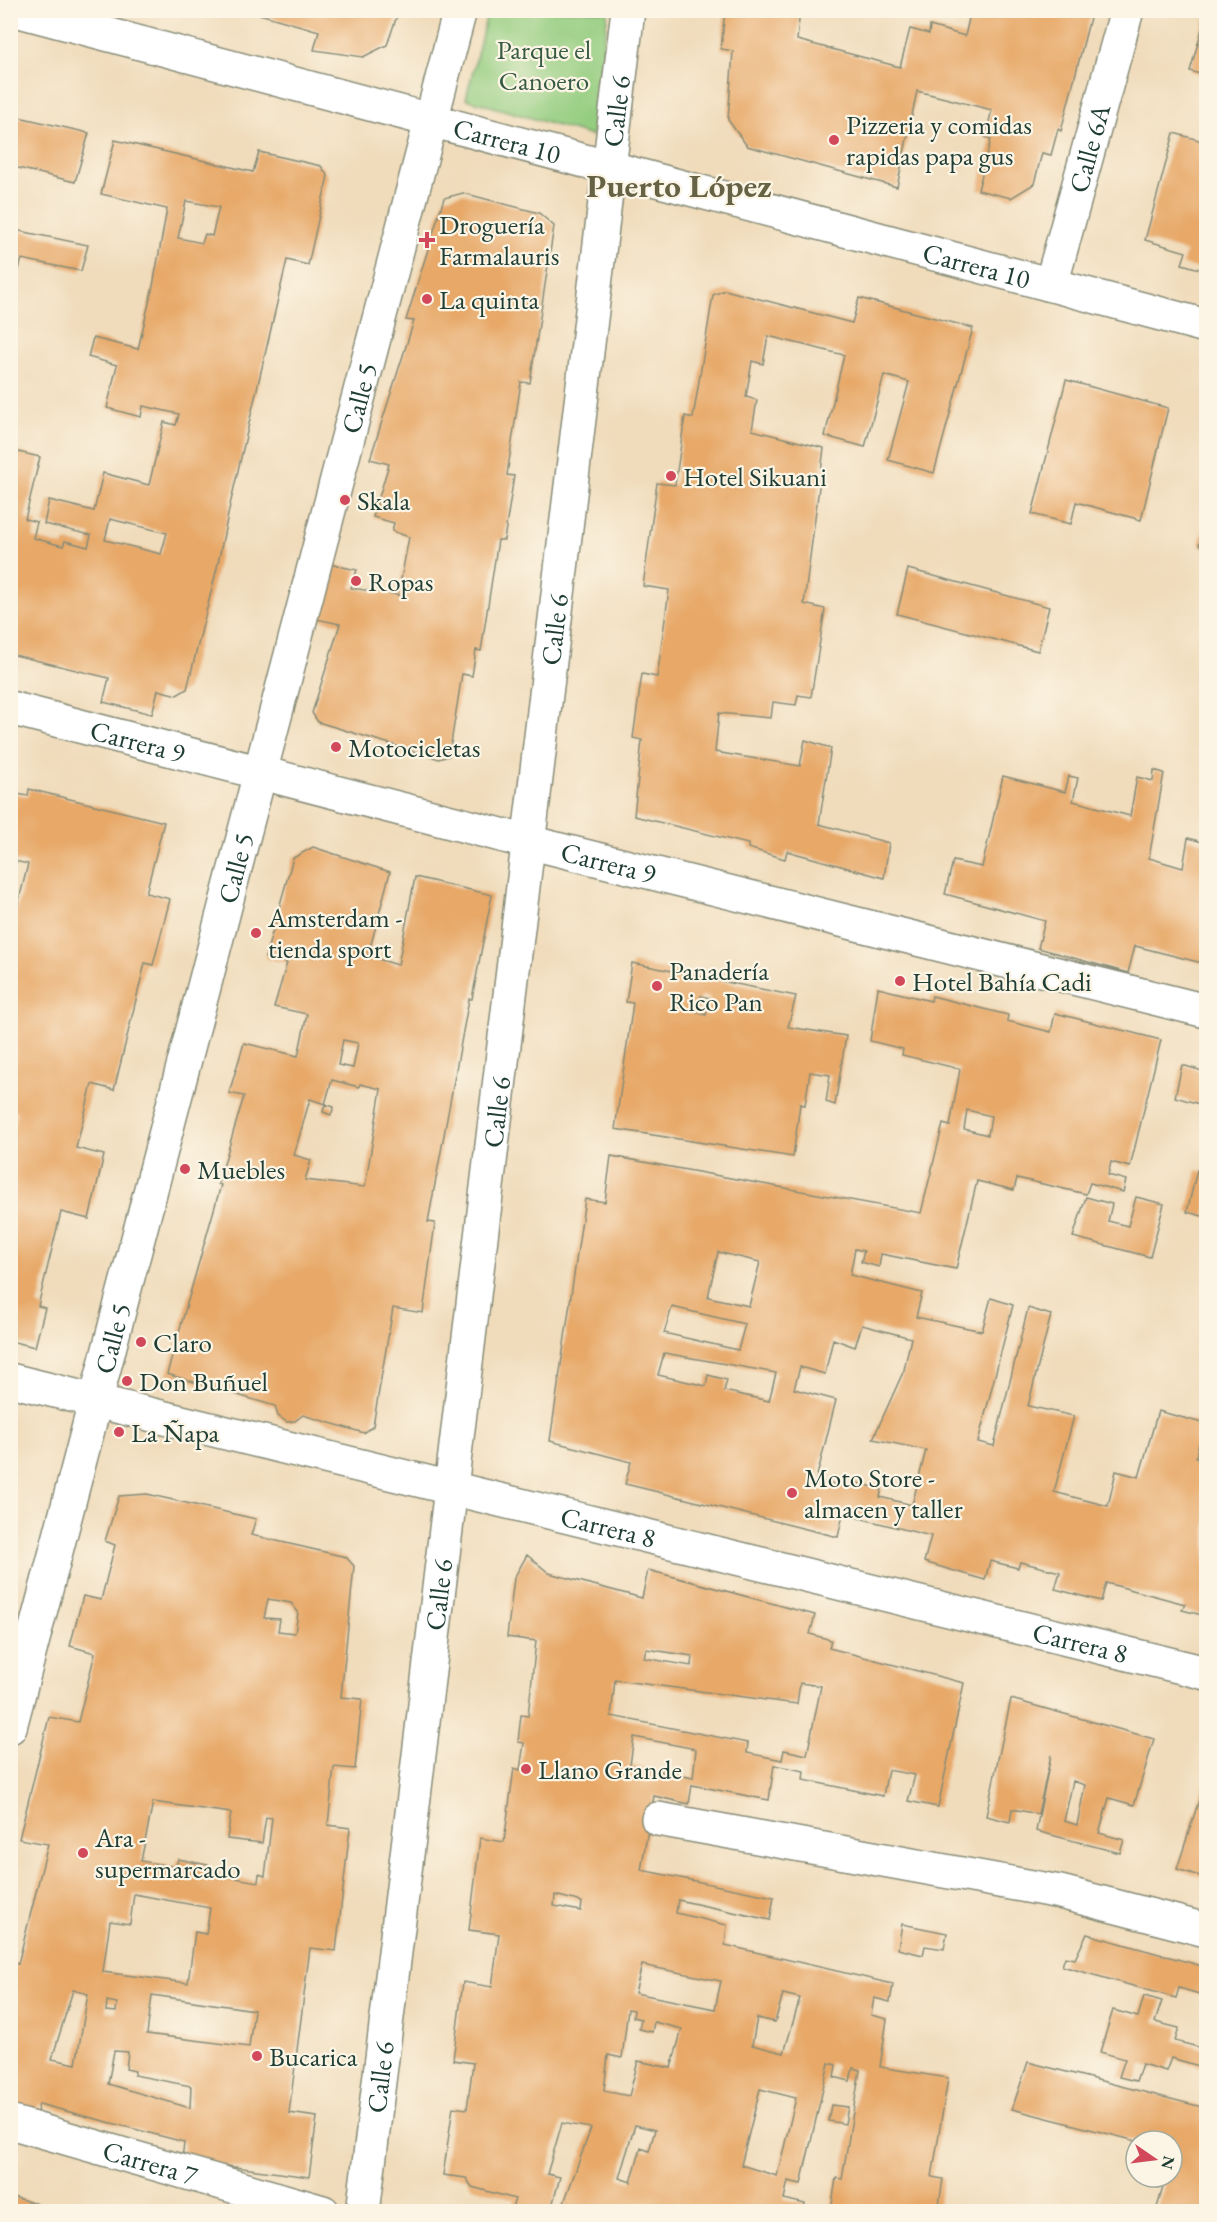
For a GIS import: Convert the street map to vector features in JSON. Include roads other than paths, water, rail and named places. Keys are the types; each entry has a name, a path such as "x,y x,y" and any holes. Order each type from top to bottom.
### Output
{"street":[{"name":"Carrera 10","path":"16,10 1206,326"},
{"name":"Calle 5","path":"10,1727 460,10"},
{"name":"Calle 6","path":"363,2211 628,10"},
{"name":"Calle 6A","path":"1051,285 1127,10"},
{"name":"Carrera 9","path":"10,708 528,842 1206,1011"},
{"name":"Carrera 8","path":"10,1380 1206,1673"},
{"path":"658,1819 1060,1892 1206,1930"},
{"name":"Carrera 7","path":"10,2122 323,2211"}],"place":[{"name":"Pizzeria y comidas rapidas papa gus","path":"834,140"},
{"name":"Droguería Farmalauris","path":"427,240"},
{"name":"La quinta","path":"427,299"},
{"name":"Hotel Sikuani","path":"671,476"},
{"name":"Skala","path":"345,500"},
{"name":"Ropas","path":"356,581"},
{"name":"Motocicletas","path":"336,747"},
{"name":"Amsterdam - tienda sport","path":"256,933"},
{"name":"Hotel Bahía Cadi","path":"900,981"},
{"name":"Panadería Rico Pan","path":"657,986"},
{"name":"Muebles","path":"185,1169"},
{"name":"Claro","path":"141,1342"},
{"name":"Don Buñuel","path":"127,1381"},
{"name":"La Ñapa","path":"119,1432"},
{"name":"Moto Store - almacen y taller","path":"792,1493"},
{"name":"Llano Grande","path":"526,1769"},
{"name":"Ara - supermarcado","path":"83,1853"},
{"name":"Bucarica","path":"257,2056"}],"district":[{"name":"Puerto López","path":"679,185"}],"park label":[{"name":"Parque el Canoero","path":"544,64"}]}
